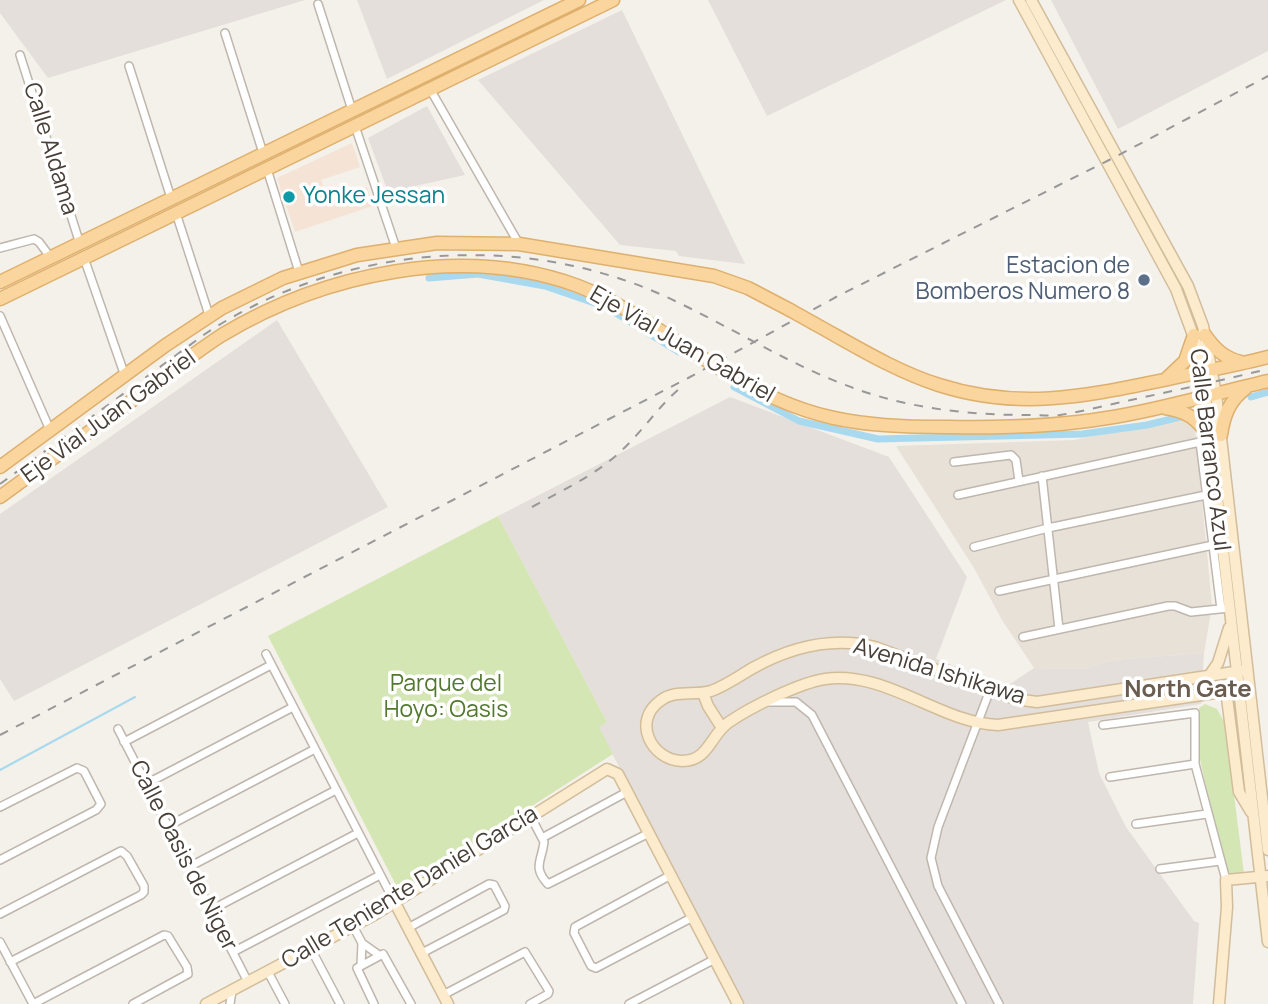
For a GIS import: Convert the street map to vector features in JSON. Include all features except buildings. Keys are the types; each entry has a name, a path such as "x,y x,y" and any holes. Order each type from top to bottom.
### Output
{"main road":[{"path":"0,282 579,0"},
{"path":"0,299 613,0"},
{"path":"491,43 498,56"},
{"name":"Eje Vial Juan Gabriel","path":"0,467 209,315 254,291 299,272 338,260 396,248 455,242 519,244 714,276 748,288 909,374 941,386 986,395 1020,399 1062,399 1268,357"},
{"name":"Eje Vial Juan Gabriel","path":"0,497 220,336 267,312 307,295 380,275 466,266 545,276 578,286 607,299 761,393 801,410 850,422 883,426 985,428 1052,425 1111,418 1268,381"},
{"path":"1163,380 1185,361 1200,335 1226,356 1245,362"},
{"path":"1157,407 1188,414 1210,438 1230,404 1254,384"}],"street":[{"name":"Calle Barranco Azul","path":"1019,0 1156,249 1200,335"},
{"name":"Calle Barranco Azul","path":"1031,0 1188,286 1210,395 1210,438 1225,608 1241,671"},
{"path":"318,4 352,110"},
{"path":"225,33 263,153"},
{"name":"Calle Aldama","path":"20,55 80,244"},
{"path":"129,66 171,198"},
{"path":"430,89 519,244"},
{"path":"355,126 396,248"},
{"path":"267,169 299,272"},
{"path":"176,214 209,315"},
{"path":"0,248 34,239 51,258"},
{"path":"84,258 125,376"},
{"path":"0,316 50,430"},
{"name":"Calle Barranco Azul","path":"1210,438 1241,671 1238,689 1253,814 1263,863 1268,942"},
{"path":"958,495 1210,438 1206,495 1225,608 1191,612 1168,606 1023,637"},
{"path":"954,462 1011,455 1016,460 1019,481"},
{"path":"1042,476 1059,629"},
{"path":"974,547 1048,528 1206,495"},
{"path":"999,591 1213,545"},
{"path":"1209,676 1218,663 1231,626"},
{"name":"Avenida Ishikawa","path":"1238,689 1008,725 978,722 874,684 840,678 812,682 767,702 722,728 705,752 686,761 669,759 661,754 649,740 646,729 648,716 661,700 673,694 713,690 785,652 814,644 840,642 875,647 1015,699 1037,702 1241,671"},
{"path":"265,654 446,999 525,952 549,991 547,995 530,1004"},
{"path":"124,742 271,665"},
{"name":"Calle Barranco Azul","path":"1238,689 1268,850"},
{"path":"990,690 938,827 932,858 938,886 999,1004"},
{"path":"703,693 722,728"},
{"path":"767,702 796,702 811,715 962,1004"},
{"path":"146,784 293,707"},
{"path":"1103,725 1193,713 1195,764 1226,880 1227,907 1219,1004"},
{"name":"Calle Oasis de Niger","path":"118,729 248,982"},
{"path":"168,826 315,749"},
{"path":"1110,777 1195,764"},
{"path":"0,807 77,768 83,771 100,804 96,810 0,860"},
{"name":"Calle Teniente Daniel García","path":"206,1004 395,903 603,770 611,769 618,774 627,792"},
{"path":"189,867 336,790"},
{"path":"542,838 627,792 736,1003"},
{"path":"1136,824 1207,814"},
{"path":"531,817 544,846 538,865 545,882 550,884 649,833"},
{"path":"211,910 358,833"},
{"path":"0,914 121,851 127,856 144,886 141,895 10,962"},
{"path":"1160,869 1220,861"},
{"path":"233,952 380,875"},
{"path":"671,876 573,928 574,933 596,968 693,917"},
{"path":"1226,880 1264,876"},
{"path":"408,928 489,884 494,885 505,906 504,910 422,954"},
{"path":"353,926 362,943 379,955"},
{"path":"0,942 33,1004 164,935 168,936 187,967 188,974 133,1004"},
{"path":"361,965 362,943"},
{"path":"311,949 340,1004"},
{"path":"374,1004 357,970 379,955 385,955 411,1004"},
{"path":"629,1004 715,959"},
{"path":"268,972 285,1004"},
{"path":"231,1004 232,991"}],"shaded area":[{"path":"0,0 305,0 48,78 0,13"},
{"path":"357,0 544,0 387,79"},
{"path":"708,0 1006,0 767,116"},
{"path":"1051,0 1268,0 1268,51 1118,129"},
{"path":"622,10 745,264 679,256 676,251 620,245 478,80"},
{"path":"427,106 465,175 388,192 368,138"},
{"path":"352,143 360,167 321,180 328,199 367,187 373,206 295,232 277,178"},
{"path":"277,320 388,507 14,701 0,679 0,514"},
{"path":"730,397 889,457 967,577 936,659 1007,686 1034,668 1085,669 1113,660 1204,653 1201,704 1088,722 1099,773 1126,827 1194,921 1199,923 1193,1004 745,1004 598,727 607,722 498,516"},
{"path":"1167,418 1190,420 1195,427 1212,606 1204,653 1113,660 1085,669 1034,668 896,446 1075,440"}],"green space":[{"name":"Parque del Hoyo: Oasis","path":"498,516 607,722 599,727 613,754 399,891 268,636"},
{"path":"1205,704 1217,709 1225,723 1244,874 1226,878 1200,759 1199,708"}],"waterway":[{"path":"429,278 478,274 545,286 606,307 679,352"},
{"path":"734,387 799,421 878,439 1082,434 1147,425 1180,417"},
{"path":"1251,397 1268,392"},
{"path":"0,770 135,697"}],"railway":[{"path":"0,735 690,377 836,297 1117,156 1268,76"},
{"path":"0,484 205,334 258,304 315,280 375,265 436,256 497,256 558,263 618,278 675,301 789,360 847,386 878,396 939,409 1060,415 1268,369"},
{"path":"532,507 610,461 680,388"}],"place":[{"name":"Yonke Jessan","path":"289,197"},
{"name":"Estacion de Bomberos Numero 8","path":"1144,280"}],"district":[{"name":"North Gate","path":"1188,690"}]}
